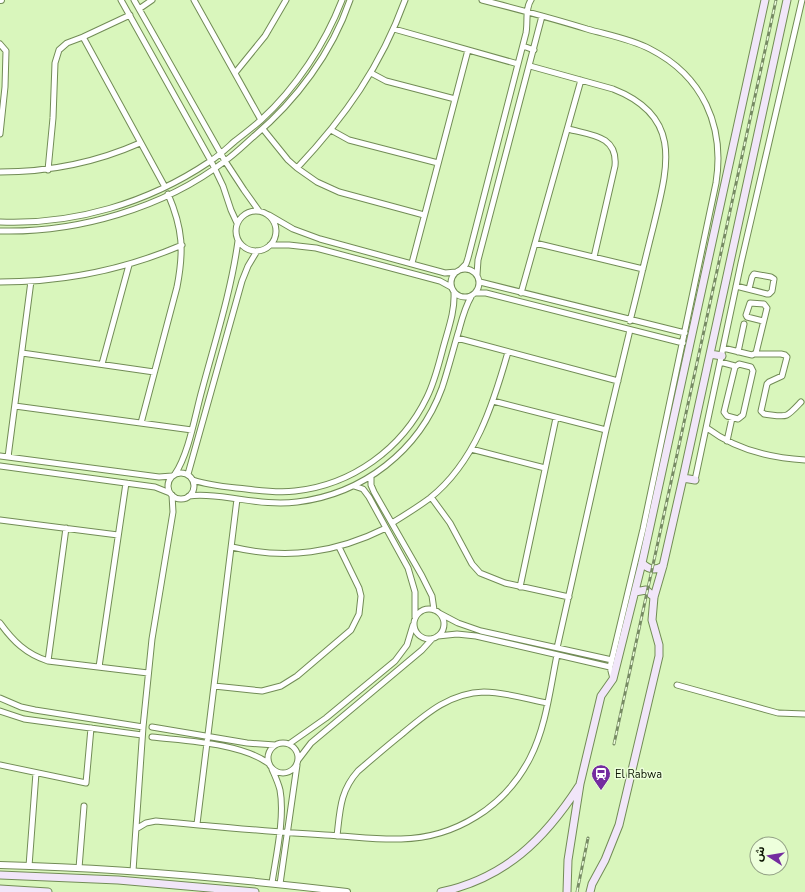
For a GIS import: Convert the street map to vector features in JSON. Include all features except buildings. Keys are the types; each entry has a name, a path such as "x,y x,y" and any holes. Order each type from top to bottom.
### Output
{"main road":[{"path":"567,892 568,860 580,784 601,696 613,679 642,563 765,0"},
{"path":"590,892 592,884 605,860 619,825 659,656 659,645 653,625 654,596 663,566 683,478 787,0"},
{"path":"710,354 721,359"},
{"path":"683,478 695,480"},
{"path":"642,563 651,569 657,569 663,566"},
{"path":"634,592 646,590 654,596"},
{"path":"441,892 483,878 521,855 544,834 567,805 580,784"},
{"path":"0,875 118,880 255,892"},
{"path":"0,889 48,892"}],"street":[{"path":"122,0 215,168 226,191 231,210 237,223 236,234 238,241 230,284 192,430 184,457 170,479 168,486 174,512 156,613 148,673 142,735 133,871"},
{"path":"134,0 221,153 259,211"},
{"path":"139,9 152,0"},
{"path":"194,0 261,120"},
{"path":"235,73 265,36 286,0"},
{"path":"0,222 48,220 88,214 127,203 165,187 211,161 261,120 294,84 326,35 342,0"},
{"path":"0,231 50,228 92,221 131,210 168,194 226,161 263,129 290,102 313,72 339,27 350,0"},
{"path":"297,168 331,130 355,98 379,60 394,29 405,0"},
{"path":"482,0 649,48 666,58 681,70 698,90 707,106 717,137 719,157 718,170 685,334 643,528 610,667 613,679"},
{"path":"237,223 244,214 251,211 259,211 293,229 306,234 445,273 456,272 461,269 466,264 468,258 523,46 527,28 527,12 529,2 531,0"},
{"path":"695,480 736,286 802,0"},
{"path":"48,170 53,118 56,56 63,45 130,15"},
{"path":"0,466 159,488 179,499 189,496 204,495 266,503 296,502 326,497 354,486 371,477 388,464 405,448 426,420 442,388 466,307 471,297 477,292 480,282 477,275 478,260 542,16"},
{"path":"394,29 518,64"},
{"path":"83,37 165,187"},
{"path":"0,44 6,51 5,87 0,134"},
{"path":"523,46 534,50"},
{"path":"412,263 468,50"},
{"path":"530,66 613,89 636,99 646,107 654,117 665,141 667,153 665,178 630,321"},
{"path":"371,73 386,81 455,99"},
{"path":"521,293 581,80"},
{"path":"263,129 279,150 297,168 317,182 334,190 424,215"},
{"path":"568,129 602,138 612,147 614,153 615,166 594,257"},
{"path":"331,130 349,140 438,163"},
{"path":"0,172 48,170 92,161 140,143"},
{"path":"141,423 182,266 180,227 168,194"},
{"path":"238,241 246,249 257,251 264,250 270,245 276,232 274,221 269,215"},
{"path":"535,243 643,269"},
{"path":"270,245 289,244 307,246 440,281 451,287"},
{"path":"0,282 31,281 84,275 129,265 182,245"},
{"path":"354,258 357,248"},
{"path":"188,474 242,281 248,266 257,251"},
{"path":"102,364 129,265"},
{"path":"461,269 470,270 477,275"},
{"path":"0,456 159,477 182,472 188,474 193,480 204,484 263,491 294,491 317,487 339,480 367,466 392,447 412,423 428,396 453,311 454,293 451,287 452,279 456,272"},
{"path":"736,286 749,289 770,293 772,291 774,279 771,277 754,274 749,289"},
{"path":"8,457 31,281"},
{"path":"480,282 685,334"},
{"path":"477,292 683,343"},
{"path":"454,293 465,298 471,297"},
{"path":"755,354 764,321 766,306 750,302 746,314 747,317 764,321"},
{"path":"738,352 744,324"},
{"path":"656,337 657,327"},
{"path":"557,648 630,330"},
{"path":"457,338 618,381"},
{"path":"723,348 751,355 781,354 787,357 782,376 767,384 761,411 762,413 784,417 801,402"},
{"path":"392,523 431,497 452,474 470,449 485,422 508,352"},
{"path":"22,353 154,372"},
{"path":"721,359 735,366 740,364 751,367 753,372 743,415 738,419 727,416 724,412 735,366"},
{"path":"493,401 606,430"},
{"path":"15,406 192,430"},
{"path":"520,587 556,418"},
{"path":"727,441 732,418"},
{"path":"707,428 727,441 755,453 805,460"},
{"path":"470,449 545,468"},
{"path":"371,477 373,489 429,590 434,610"},
{"path":"189,496 193,490 193,480"},
{"path":"99,667 126,483"},
{"path":"290,744 326,718 395,661 407,645 415,617 415,592 408,568 366,493 363,489 354,486"},
{"path":"431,497 450,523 464,552 480,573 493,579 520,587 569,598"},
{"path":"198,824 237,499"},
{"path":"0,526 0,520 118,535"},
{"path":"48,661 66,528"},
{"path":"232,547 250,551 287,554 317,552 339,547 366,538 386,528"},
{"path":"214,686 262,690 281,686 297,676 339,642 351,630 359,614 361,596 359,588 339,547"},
{"path":"415,617 421,610 434,610 458,623 481,631 612,660"},
{"path":"438,636 444,627 440,613"},
{"path":"0,622 12,638 24,650 48,661 148,673"},
{"path":"413,625 416,633 420,636 432,639"},
{"path":"272,769 282,774 293,770 311,743 422,650 432,639 438,636 457,634 476,636 610,667"},
{"path":"136,829 146,823 156,821 287,833 385,839 414,839 449,830 481,814 501,798 521,774 538,740 557,655"},
{"path":"677,685 778,713 805,714"},
{"path":"338,836 343,796 351,778 434,708 458,696 485,692 499,693 547,703"},
{"path":"0,698 21,707 35,710 143,726"},
{"path":"0,710 24,719 142,735"},
{"path":"152,727 256,744 275,745 285,743 290,744 296,751 297,763 280,884"},
{"path":"0,765 86,783 91,728"},
{"path":"152,737 242,750 260,757 268,763 280,789 281,800 279,832 272,883"},
{"path":"268,763 268,752 275,745"},
{"path":"29,866 36,773"},
{"path":"79,868 84,806"},
{"path":"0,865 133,871 272,883 347,892"}],"railway":[{"path":"614,744 776,0"},
{"path":"577,892 588,838"}],"place":[{"name":"El Rabwa","path":"601,791"}]}
